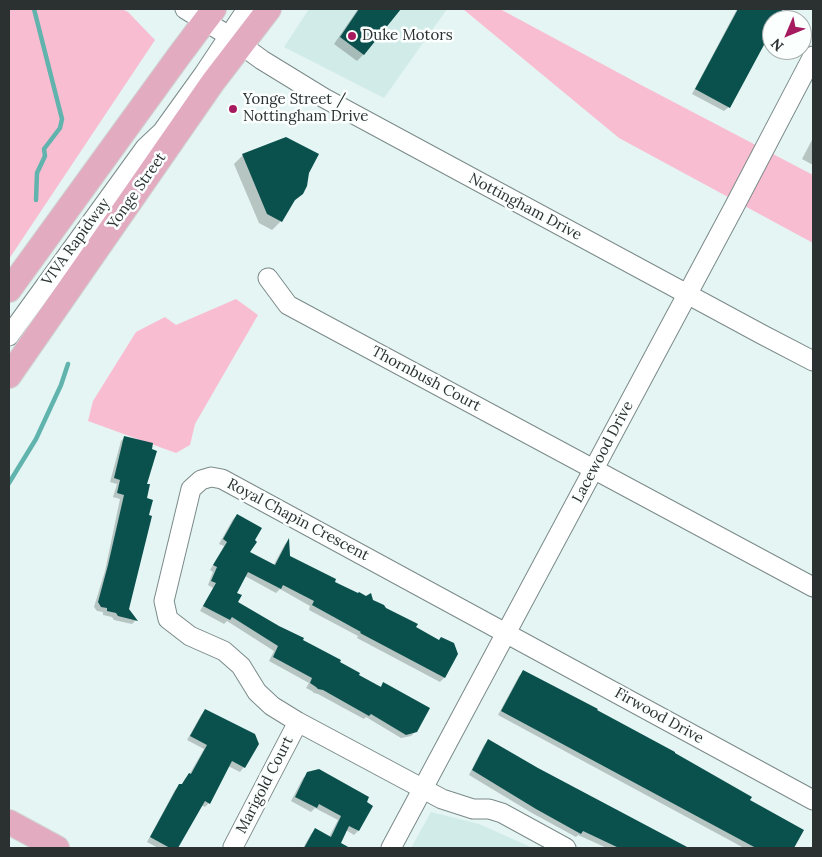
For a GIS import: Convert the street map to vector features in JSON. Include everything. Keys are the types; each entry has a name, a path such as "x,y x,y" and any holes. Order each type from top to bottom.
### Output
{"main road":[{"name":"Yonge Street","path":"9,290 178,57 222,28 269,9"},
{"name":"Yonge Street","path":"9,376 213,82 222,28"},
{"path":"9,822 57,848"}],"street":[{"name":"Nottingham Drive","path":"185,9 222,28 262,60 332,102 813,361"},
{"name":"VIVA Rapidway","path":"9,336 145,148 162,132 235,9"},
{"name":"VIVA Rapidway","path":"222,28 247,9"},
{"name":"Lacewood Drive","path":"391,848 813,56"},
{"name":"Thornbush Court","path":"268,278 288,305 593,470"},
{"path":"593,470 813,587"},
{"name":"Royal Chapin Crescent","path":"506,632 222,479 211,477 201,480 191,490 164,601 168,619 190,636 224,651 241,666 257,692 272,706 298,722 442,799 473,809 489,808 502,813 566,848"},
{"name":"Firwood Drive","path":"506,632 813,800"},
{"name":"Marigold Court","path":"233,847 298,722"}],"shaded area":[{"path":"9,9 122,9 128,12 155,40 9,259"},
{"path":"309,9 447,9 384,98 284,47"},
{"path":"463,9 500,9 813,175 813,243 619,138"},
{"path":"236,299 258,315 195,424 190,445 176,453 88,421 93,401 136,332 165,317 176,325"},
{"path":"431,812 479,824 533,848 411,848"}],"building":[{"path":"359,9 401,9 364,55 340,37"},
{"path":"738,9 783,9 762,10 762,49 730,108 695,89"},
{"path":"286,137 319,154 309,173 307,186 303,194 295,200 282,222 267,214 242,154"},
{"path":"124,436 153,443 152,449 157,451 147,484 150,484 147,498 153,500 149,515 152,516 129,609 138,621 107,611 107,608 101,607 98,602 124,495 117,493 120,480 114,478"},
{"path":"237,514 262,528 255,540 257,542 250,552 275,565 289,538 290,556 336,579 335,582 358,593 366,596 371,593 373,600 418,624 416,627 439,640 441,637 454,643 458,654 445,678 360,633 312,605 314,601 283,585 281,589 248,572 237,593 242,595 238,602 341,660 340,662 360,673 359,675 381,687 383,682 430,708 417,732 406,735 371,714 369,716 318,689 310,683 312,678 273,657 278,646 232,617 230,620 203,606 216,583 211,581 217,567 213,565 227,542 223,539"},
{"path":"523,670 675,752 752,797 750,800 804,830 794,848 756,848 501,711"},
{"path":"205,709 255,734 259,744 245,768 232,761 210,804 205,801 178,848 170,848 150,837 179,784 182,784 189,773 191,774 207,745 190,736"},
{"path":"488,739 538,768 689,848 619,848 583,831 581,834 472,770"},
{"path":"319,769 369,797 367,802 373,806 359,831 349,826 341,843 350,848 304,848 315,828 331,837 341,816 319,804 317,808 295,797 307,772"}],"waterway":[{"path":"34,9 62,119 60,128 44,149 45,156 37,173 36,200"},
{"path":"9,483 36,439 61,385 68,364"}],"place":[{"name":"Duke Motors","path":"352,36"},
{"name":"Yonge Street / Nottingham Drive","path":"233,109"}]}
